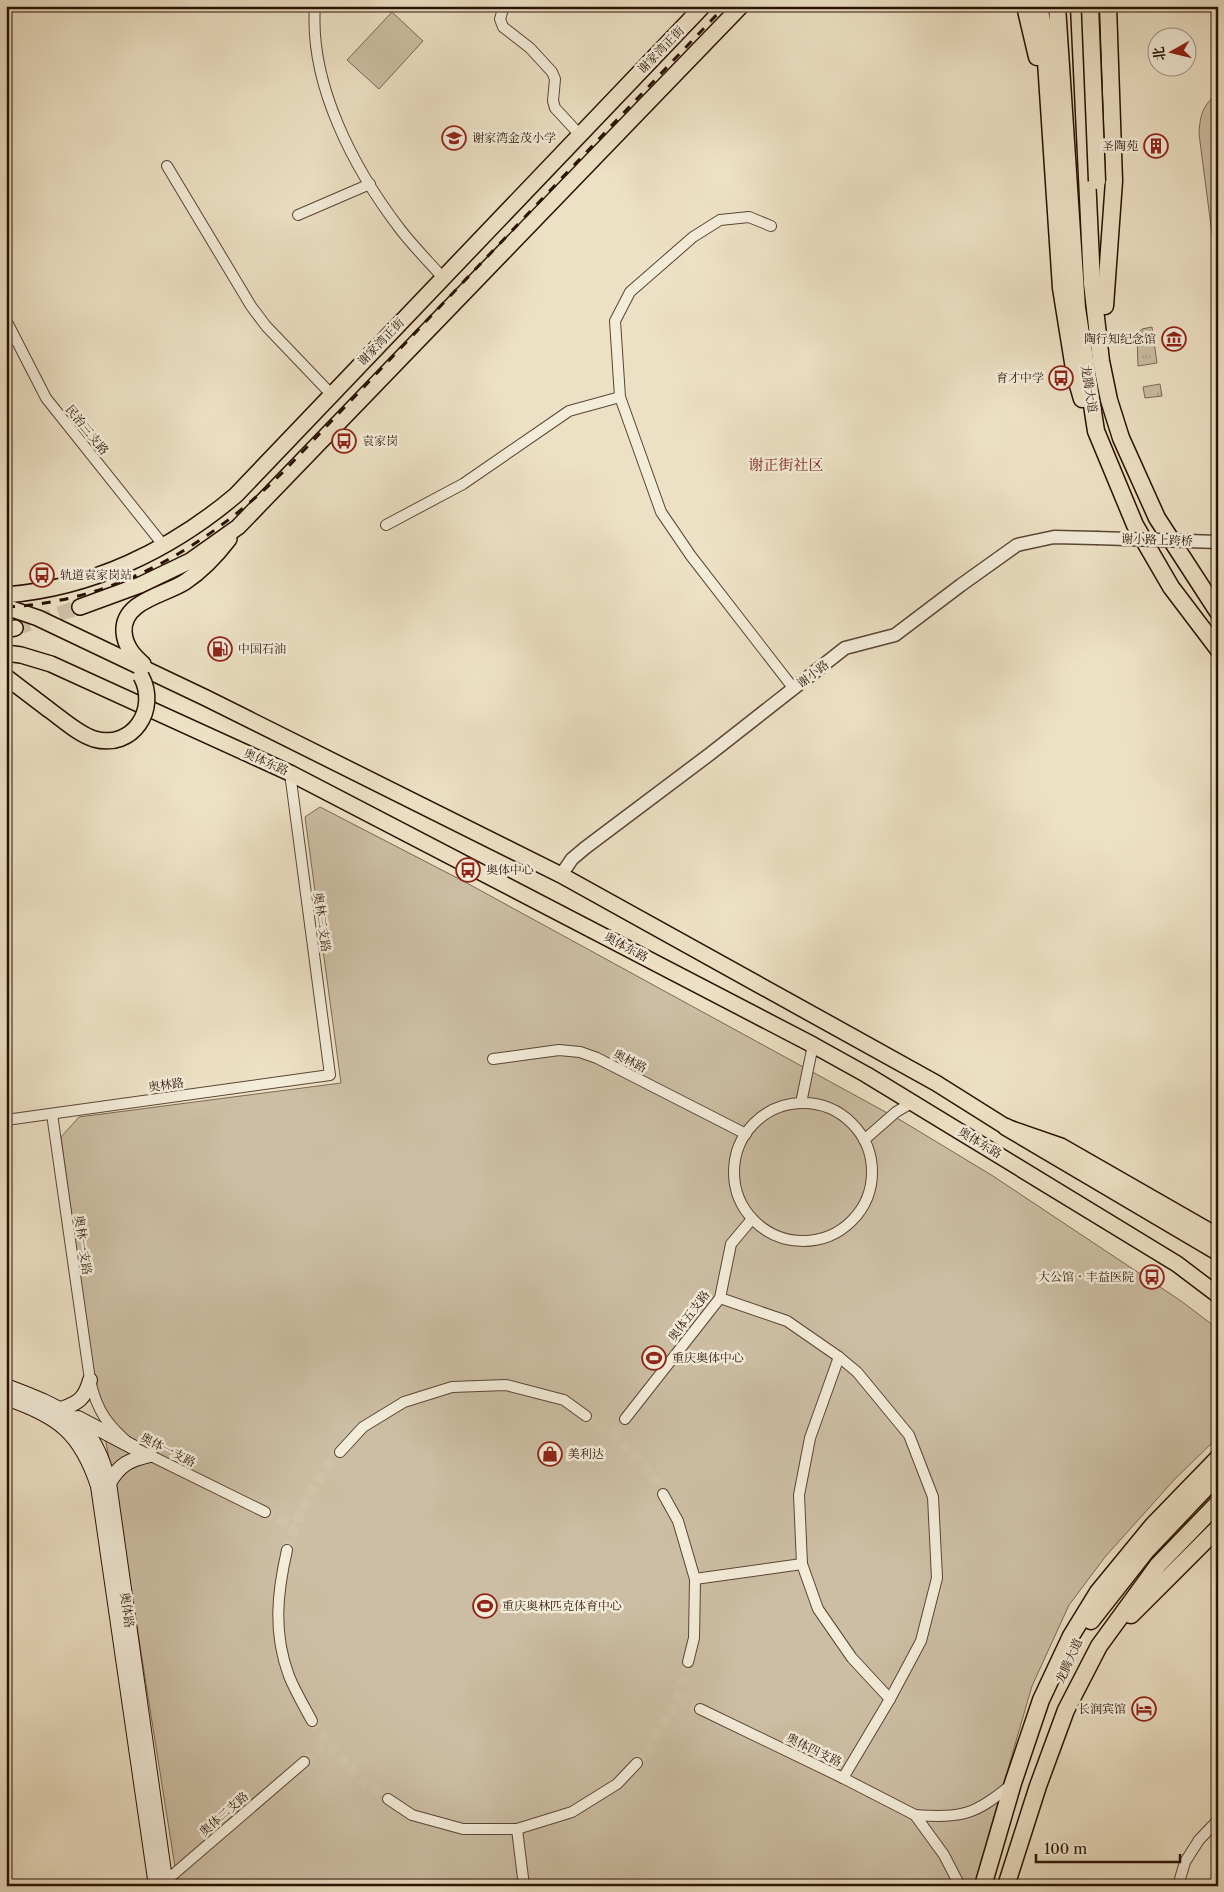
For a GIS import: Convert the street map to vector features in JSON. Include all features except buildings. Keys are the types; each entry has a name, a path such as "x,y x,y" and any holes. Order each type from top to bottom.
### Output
{"highway":[{"path":"1025,6 1036,49 1051,266 1071,349"},
{"path":"1039,6 1044,30 1061,288 1075,375 1086,409 1096,431"},
{"name":"龙腾大道","path":"1057,6 1077,308 1096,431 1135,525 1171,587 1218,649"},
{"name":"龙腾大道","path":"1079,6 1092,284 1100,361 1109,400 1121,438 1156,518 1218,612"},
{"path":"1090,6 1097,181 1105,306"},
{"path":"1100,361 1114,181 1108,6"},
{"path":"1071,349 1077,308"},
{"path":"1006,1126 1218,1252"},
{"path":"983,1886 1013,1783 1041,1700 1072,1636 1094,1599 1153,1524 1218,1458"},
{"name":"龙腾大道","path":"991,1886 1051,1702 1080,1636 1146,1551 1218,1475"},
{"name":"龙腾大道","path":"1006,1886 1038,1786 1066,1710 1099,1646 1158,1565 1218,1503"},
{"path":"1099,1646 1218,1528"}],"main road":[{"name":"谢家湾正街","path":"6,594 49,589 112,571 164,546 206,520 236,495 703,6"},
{"name":"谢家湾正街","path":"80,607 140,585 190,560 238,527 741,6"},
{"path":"6,677 83,734 94,739 120,738 131,732 137,727 145,714 147,690 146,674 128,647 124,629 129,614 135,608 183,583 199,572 216,556 238,527"},
{"path":"6,607 38,618 127,661 146,674 560,875 936,1083 1006,1126 1062,1146 1218,1236"},
{"name":"奥体东路","path":"6,653 21,655 51,664 290,773 813,1045 913,1102 1177,1264 1218,1295"},
{"path":"61,1409 73,1405 84,1396 90,1380"},
{"name":"奥体路","path":"6,1386 61,1409 77,1422 92,1439 103,1461 109,1483 162,1885"},
{"name":"奥体路","path":"6,1398 50,1417 68,1431 81,1447 92,1466 98,1486 162,1885"},
{"path":"61,1409 133,1447"},
{"path":"109,1483 124,1464 150,1455"}],"street":[{"path":"315,6 315,37 319,68 328,99 352,153 370,184 402,231 443,278"},
{"path":"504,6 500,19 503,27 530,48 552,72 555,80 553,101 555,108 580,135"},
{"path":"166,166 251,306 266,326 331,394"},
{"path":"298,216 370,184"},
{"path":"771,226 749,217 720,220 693,237 630,292 615,321 620,397 661,512 691,556 794,689"},
{"name":"民治三支路","path":"6,320 46,398 164,546"},
{"path":"386,525 463,484 569,411 620,397"},
{"name":"谢小路","path":"560,875 572,859 585,848 710,754 845,648 895,635 1017,545 1054,537 1096,538"},
{"name":"谢小路上跨桥","path":"1096,538 1218,542"},
{"name":"奥林二支路","path":"290,773 330,1075"},
{"path":"801,1102 813,1045"},
{"name":"奥林路","path":"493,1060 559,1050 580,1052 597,1058 746,1134"},
{"name":"奥林路","path":"6,1120 330,1075"},
{"path":"801,1102 822,1105 842,1115 859,1131 869,1152 872,1175 868,1198 856,1218 838,1232 816,1240 792,1240 770,1233 752,1219 740,1200 734,1178 736,1154 746,1134 760,1117 779,1107 801,1102"},
{"path":"864,1140 896,1112 913,1102"},
{"name":"奥林一支路","path":"52,1114 90,1380"},
{"name":"奥体五支路","path":"625,1418 720,1298 731,1244 752,1219"},
{"path":"720,1298 787,1321 839,1357 857,1372 909,1436 933,1497 937,1578 921,1641 890,1699 843,1778"},
{"path":"839,1357 810,1438 799,1495 802,1564 818,1610 852,1658 890,1699"},
{"name":"奥体一支路","path":"90,1380 93,1394 105,1420 114,1431 133,1447 265,1512"},
{"path":"340,1452 363,1426 404,1402 452,1387 506,1385 564,1400 586,1416"},
{"path":"663,1494 678,1521 695,1579 694,1638 688,1662"},
{"path":"287,1550 279,1583 277,1618 281,1650 289,1677 312,1721"},
{"path":"695,1579 802,1564"},
{"name":"奥体四支路","path":"700,1708 915,1815"},
{"path":"915,1815 957,1816 972,1812 990,1802 1013,1783 1031,1760"},
{"name":"奥体二支路","path":"162,1885 304,1762"},
{"path":"388,1799 412,1815 463,1829 517,1829 572,1812 617,1784 637,1763"},
{"path":"915,1815 944,1855 960,1886"},
{"path":"1178,1886 1185,1862 1199,1840 1218,1820"},
{"path":"517,1829 524,1886"}],"green space":[{"path":"392,12 423,41 379,89 347,60"},
{"path":"1218,93 1218,260 1214,249 1199,134 1203,110"},
{"path":"1152,327 1157,363 1138,366 1137,334 1142,329"},
{"path":"1160,384 1162,396 1145,398 1143,387"},
{"name":"重庆奥体中心","path":"320,807 465,882 902,1121 993,1176 1181,1301 1218,1329 1218,1437 1174,1480 1105,1557 1069,1605 1032,1686 974,1886 178,1886 116,1494 95,1386 61,1137 79,1117 341,1083 305,817"}],"tunnel":[{"path":"15,628 80,607"},
{"path":"586,1416 629,1450 656,1482 663,1494"},
{"path":"613,1434 625,1419"},
{"path":"287,1550 308,1498 340,1452"},
{"path":"265,1512 294,1525"},
{"path":"637,1763 649,1750 678,1698 688,1662"},
{"path":"678,1698 700,1709"},
{"path":"312,1721 327,1743 365,1783 388,1799"},
{"path":"304,1762 327,1743"}],"railway":[{"path":"6,607 46,603 85,594 123,581 159,565 193,545 257,497 286,469 725,6"}],"place":[{"name":"谢家湾金茂小学","path":"454,138"},
{"name":"圣陶苑","path":"1156,146"},
{"name":"陶行知纪念馆","path":"1174,339"},
{"name":"育才中学","path":"1061,378"},
{"name":"袁家岗","path":"344,441"},
{"name":"轨道袁家岗站","path":"42,575"},
{"name":"中国石油","path":"220,649"},
{"name":"奥体中心","path":"468,870"},
{"name":"大公馆‧丰益医院","path":"1152,1277"},
{"name":"重庆奥体中心","path":"654,1358"},
{"name":"美利达","path":"550,1454"},
{"name":"重庆奥林匹克体育中心","path":"485,1606"},
{"name":"长润宾馆","path":"1144,1709"}],"district":[{"name":"谢正街社区","path":"786,465"}]}
